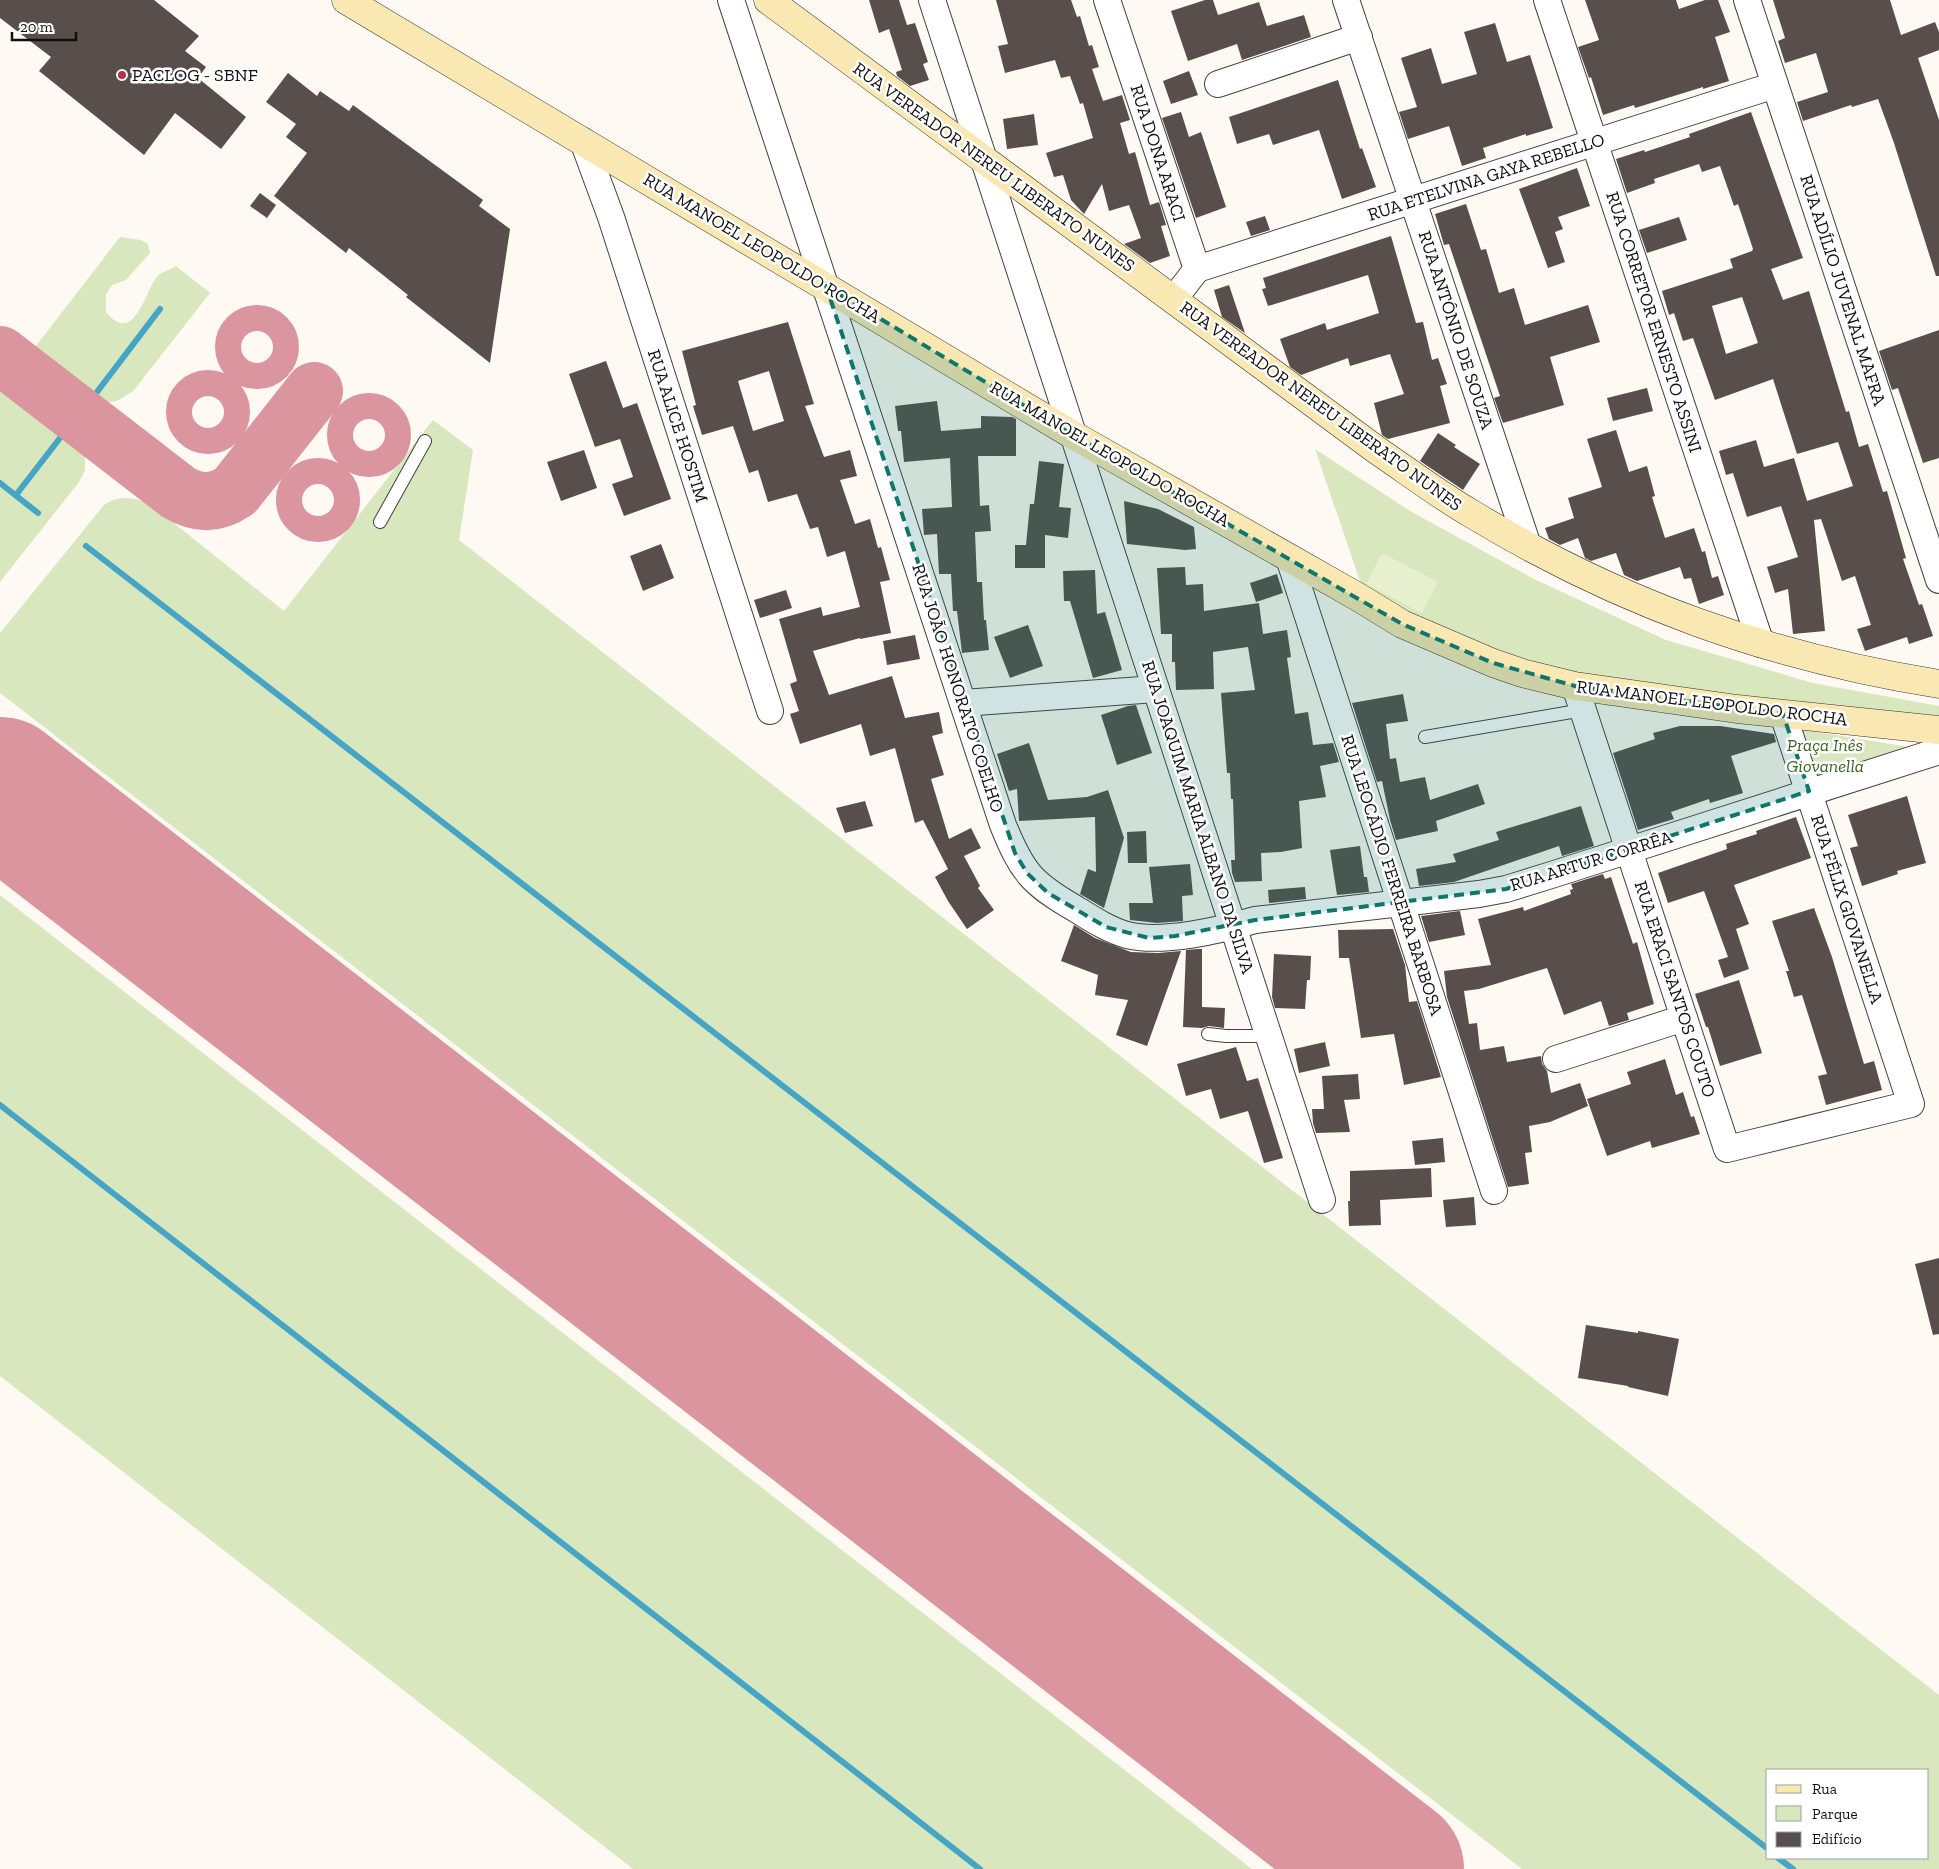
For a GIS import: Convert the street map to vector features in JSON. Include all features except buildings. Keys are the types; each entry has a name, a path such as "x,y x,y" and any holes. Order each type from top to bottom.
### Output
{"main road":[{"name":"RUA MANOEL LEOPOLDO ROCHA","path":"346,0 1073,434 1402,624 1493,663 1522,672 1579,698 1663,700 1939,730"},
{"name":"RUA VEREADOR NEREU LIBERATO NUNES","path":"768,0 1418,479 1471,514 1528,546 1625,594 1687,620 1761,644 1884,675 1939,684"}],"street":[{"name":"RUA JOÃO HONORATO COELHO","path":"730,0 963,703 1015,853 1027,873 1048,893 1106,927 1128,935 1149,938 1233,927"},
{"name":"RUA JOAQUIM MARIA ALBANO DA SILVA","path":"932,0 1322,1200"},
{"name":"RUA DONA ARACI","path":"1107,0 1197,269"},
{"name":"RUA ANTÔNIO DE SOUZA","path":"1346,0 1528,546"},
{"name":"RUA CORRETOR ERNESTO ASSINI","path":"1547,0 1761,644"},
{"name":"RUA ADÍLIO JUVENAL MAFRA","path":"1747,0 1939,580"},
{"path":"1218,84 1358,37"},
{"name":"RUA ETELVINA GAYA REBELLO","path":"1197,269 1775,85"},
{"name":"RUA ALICE HOSTIM","path":"583,141 614,227 770,711"},
{"path":"1174,299 1197,269"},
{"name":"RUA LEOCÁDIO FERREIRA BARBOSA","path":"1289,558 1494,1191"},
{"path":"963,703 1156,689"},
{"name":"RUA ERACI SANTOS COUTO","path":"1579,698 1727,1148"},
{"name":"RUA FÉLIX GIOVANELLA","path":"1727,1148 1911,1104 1783,714"},
{"name":"RUA ARTUR CORRÊA","path":"1233,927 1255,920 1479,894 1506,889 1939,751"},
{"path":"1556,1059 1684,1018"}],"lane":[{"path":"380,522 425,441"},
{"path":"1426,737 1579,698"},
{"path":"1208,1034 1269,1036"}],"highlighted area":[{"path":"826,286 1073,435 1402,624 1493,663 1575,686 1783,714 1809,791 1506,889 1255,920 1175,936 1149,938 1106,927 1048,893 1027,873 1015,853"}],"green space":[{"path":"120,237 141,240 148,244 150,253 126,280 112,285 106,294 106,312 116,321 124,323 131,320 137,314 156,278 176,266 210,293 134,390 122,398 106,403 86,399 29,355"},
{"path":"6,383 78,439 85,458 85,470 79,482 0,582 0,390"},
{"path":"433,420 473,450 459,540 1939,1695 1939,1869 1522,1869 0,693 0,633 104,505 121,498 150,504 284,611"},
{"path":"1315,449 1410,511 1534,579 1666,640 1813,683 1939,706 1939,720 1681,692 1576,673 1517,659 1365,596"},
{"path":"1382,553 1438,582 1422,613 1366,584"},
{"name":"Praça Inês Giovanella","path":"1793,728 1909,747 1811,783"},
{"path":"0,895 1252,1869 633,1869 0,1376"}],"waterway":[{"path":"97,392 160,309"},
{"path":"16,495 60,438"},
{"path":"0,483 38,513"},
{"path":"86,546 1766,1847"},
{"path":"0,1105 980,1869"},
{"path":"1779,1859 1793,1869"}],"taxiway":[{"path":"257,334 266,338 270,347 266,356 257,360 248,356 244,347 248,338 257,334"},
{"path":"0,355 179,493 200,501 214,500 235,491 314,391"},
{"path":"208,399 217,403 221,412 217,421 208,425 199,421 195,412 199,403 208,399"},
{"path":"369,422 378,426 382,435 378,444 369,448 360,444 356,435 360,426 369,422"},
{"path":"318,487 327,491 331,500 327,509 318,513 309,509 305,500 309,491 318,487"}],"runway":[{"path":"0,789 1392,1869"}],"place":[{"name":"PACLOG - SBNF","path":"122,75"}]}
